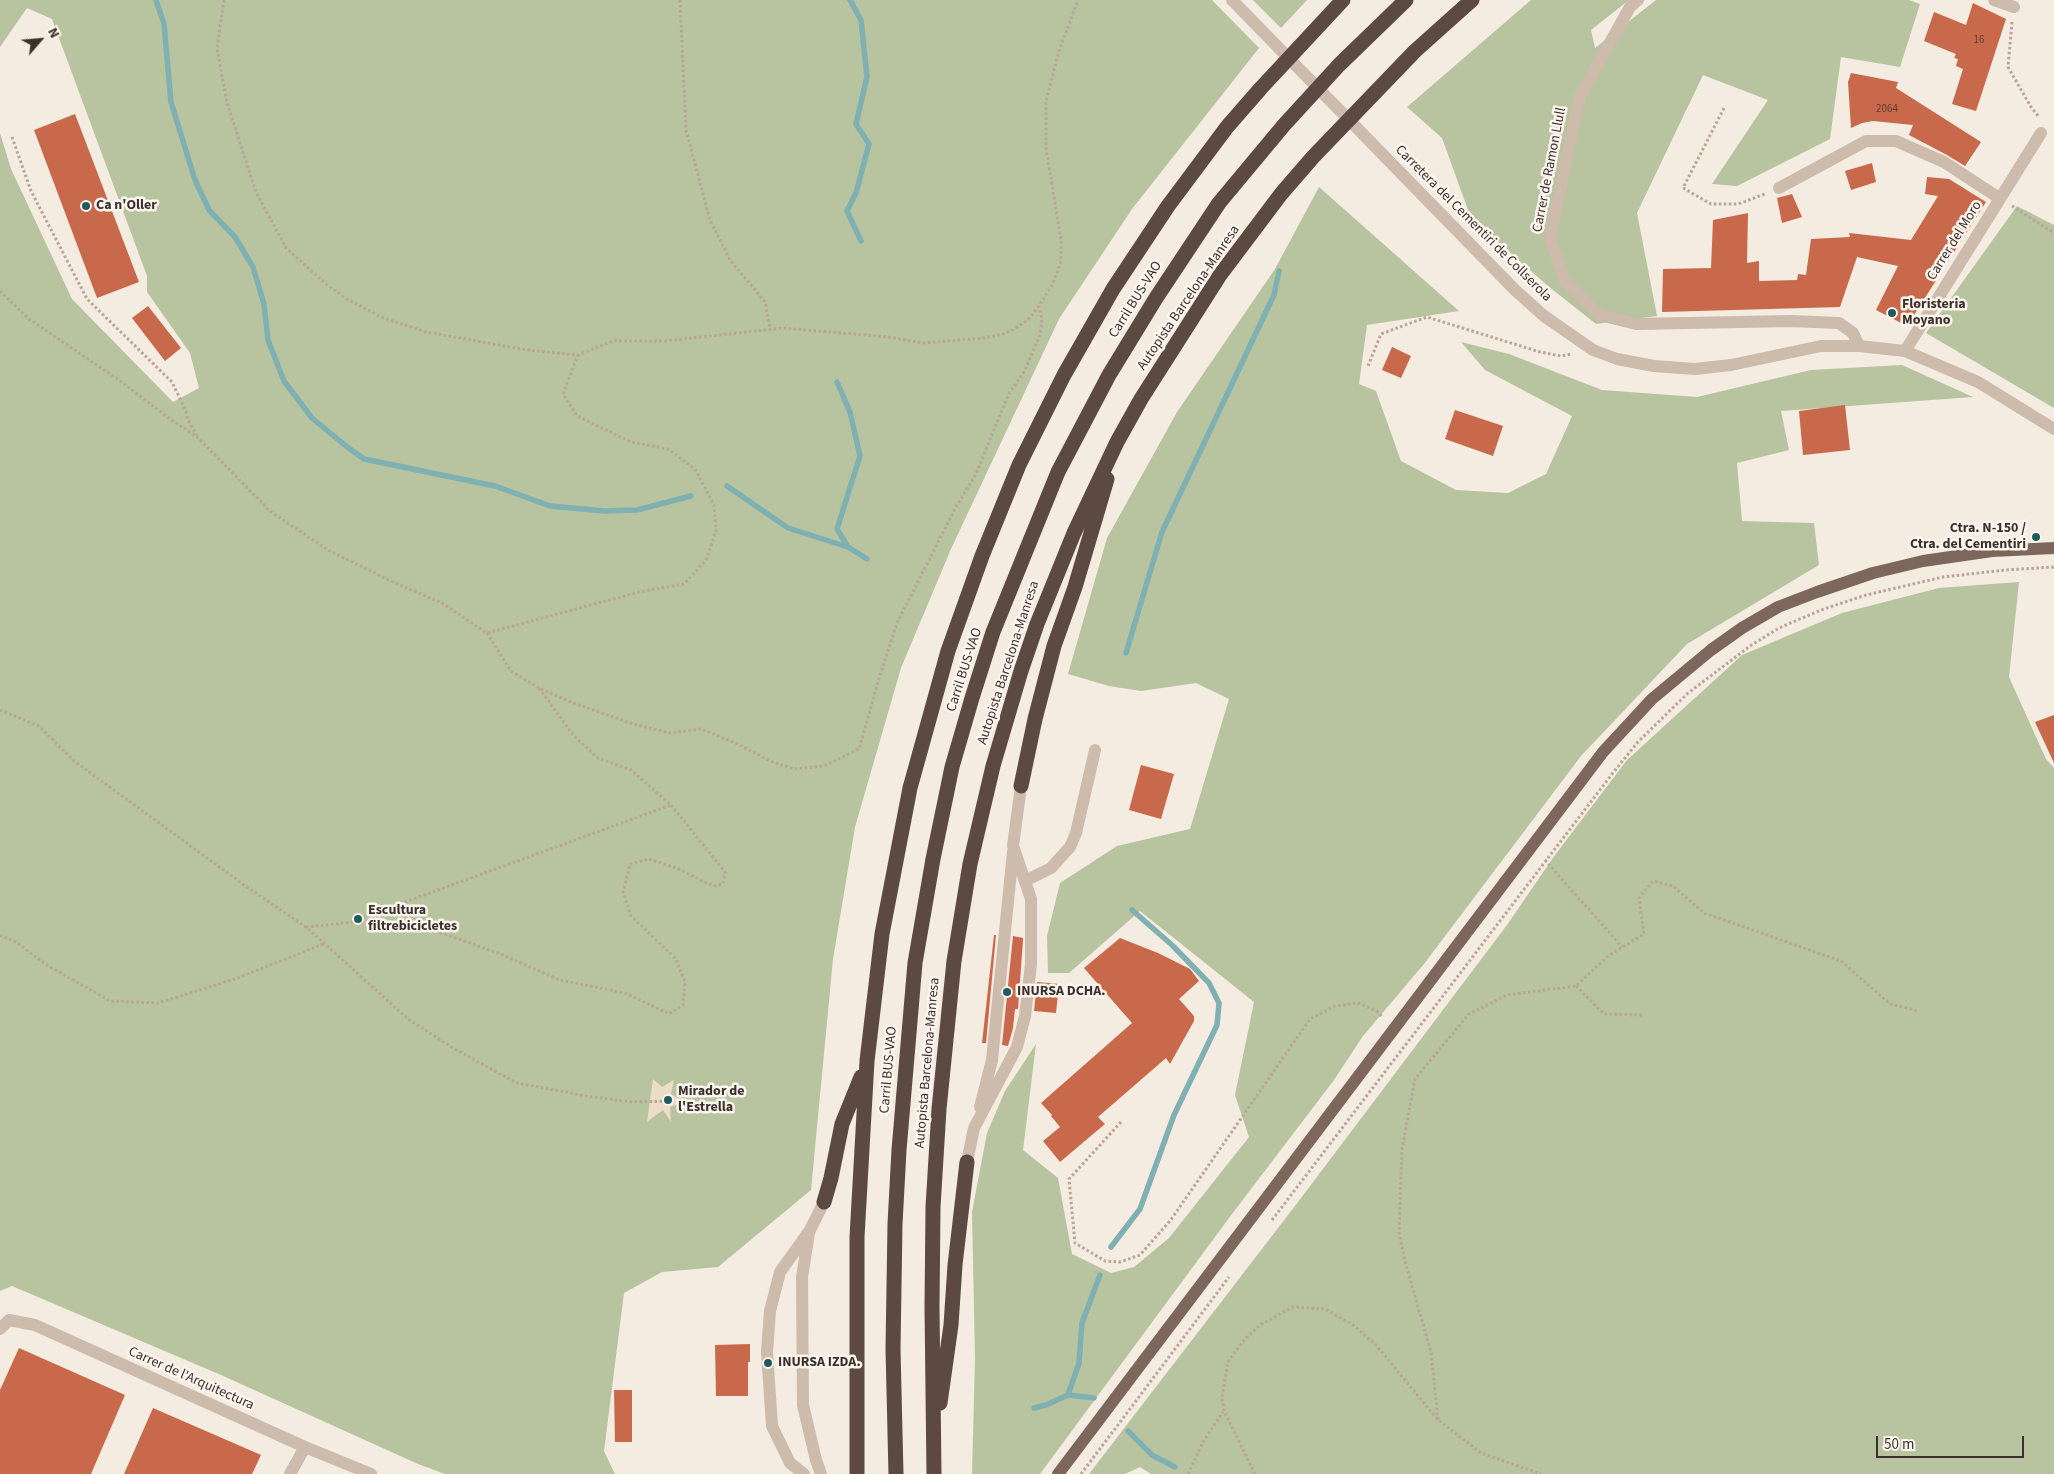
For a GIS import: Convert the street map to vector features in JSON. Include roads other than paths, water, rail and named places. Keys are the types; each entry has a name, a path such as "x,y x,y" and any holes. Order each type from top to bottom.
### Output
{"highway":[{"path":"857,1474 857,1237 867,1062 882,934 910,788 948,650 982,556 1020,465 1073,359 1113,289 1168,206 1227,127 1343,0"},
{"name":"Carril BUS-VAO","path":"896,1474 893,1350 895,1224 898,1150 915,963 933,859 952,767 993,632 1058,472 1109,375 1156,298 1218,203 1284,125 1339,65 1406,0"},
{"name":"Autopista Barcelona-Manresa","path":"934,1474 933,1207 948,1010 962,910 991,774 1021,671 1055,577 1094,487 1117,442 1192,316 1220,275 1281,194 1313,157 1380,86 1472,0"},
{"path":"1021,786 1035,719 1054,646 1075,587 1117,442"},
{"path":"824,1202 842,1124 867,1062"},
{"path":"933,1454 951,1325 955,1266 968,1162"}],"main road":[{"path":"1058,1474 1603,752 1652,698 1711,650 1742,628 1778,607 1873,573 1923,560 1992,551 2054,548"}],"street":[{"name":"Carretera del Cementiri de Collserola","path":"1232,0 1515,290 1544,316 1593,350 1617,359 1654,366 1695,369 1731,365 1821,346 1859,346 1905,351 1978,382 2053,428"},
{"name":"Carrer de Ramon Llull","path":"1638,0 1630,7 1580,96 1567,150 1550,238 1565,282 1600,315 1636,324 1791,321 1839,323 1852,333 1859,346"},
{"path":"1994,0 2014,7"},
{"name":"Carrer del Moro","path":"1905,351 2041,133"},
{"name":"Carrer del Moro","path":"1779,188 1866,140 1896,142 1944,162 1999,198"},
{"path":"1024,880 1051,868 1070,847 1076,833 1095,750"},
{"path":"968,1162 974,1128 992,1060 1013,846 1021,786"},
{"path":"974,1128 1017,1047 1025,1016 1031,964 1031,899 1013,846"},
{"path":"804,1474 790,1463 772,1426 767,1352 770,1311 780,1272 810,1230 824,1202"},
{"path":"810,1230 802,1277 803,1405 821,1474"},
{"name":"Carrer de l'Arquitectura","path":"0,1329 9,1320 35,1325 305,1447 371,1474"},
{"path":"290,1474 305,1447"}],"waterway":[{"path":"156,0 164,24 171,102 195,180 209,210 235,237 253,267 264,304 268,340 284,381 312,418 364,459 495,486 550,506 604,511 637,510 691,496"},
{"path":"850,0 861,20 867,77 856,124 869,144 856,193 847,211 861,241"},
{"path":"1126,653 1162,532 1274,295 1279,271"},
{"path":"837,382 850,412 860,456 837,529 848,547"},
{"path":"727,486 788,528 848,547 867,559"},
{"path":"1111,1247 1140,1209 1174,1115 1217,1025 1219,1003 1209,983 1172,945 1132,910"},
{"path":"1068,1395 1079,1363 1082,1323 1100,1275"},
{"path":"1034,1408 1068,1395 1094,1398"},
{"path":"1128,1431 1152,1455 1175,1467"}],"place":[{"name":"Ca n'Oller","path":"86,206"},
{"name":"Floristeria Moyano","path":"1892,313"},
{"name":"Ctra. N-150 / Ctra. del Cementiri","path":"2036,537"},
{"name":"Escultura filtrebicicletes","path":"358,919"},
{"name":"INURSA DCHA.","path":"1007,992"},
{"name":"Mirador de l'Estrella","path":"668,1100"},
{"name":"INURSA IZDA.","path":"768,1363"}]}
